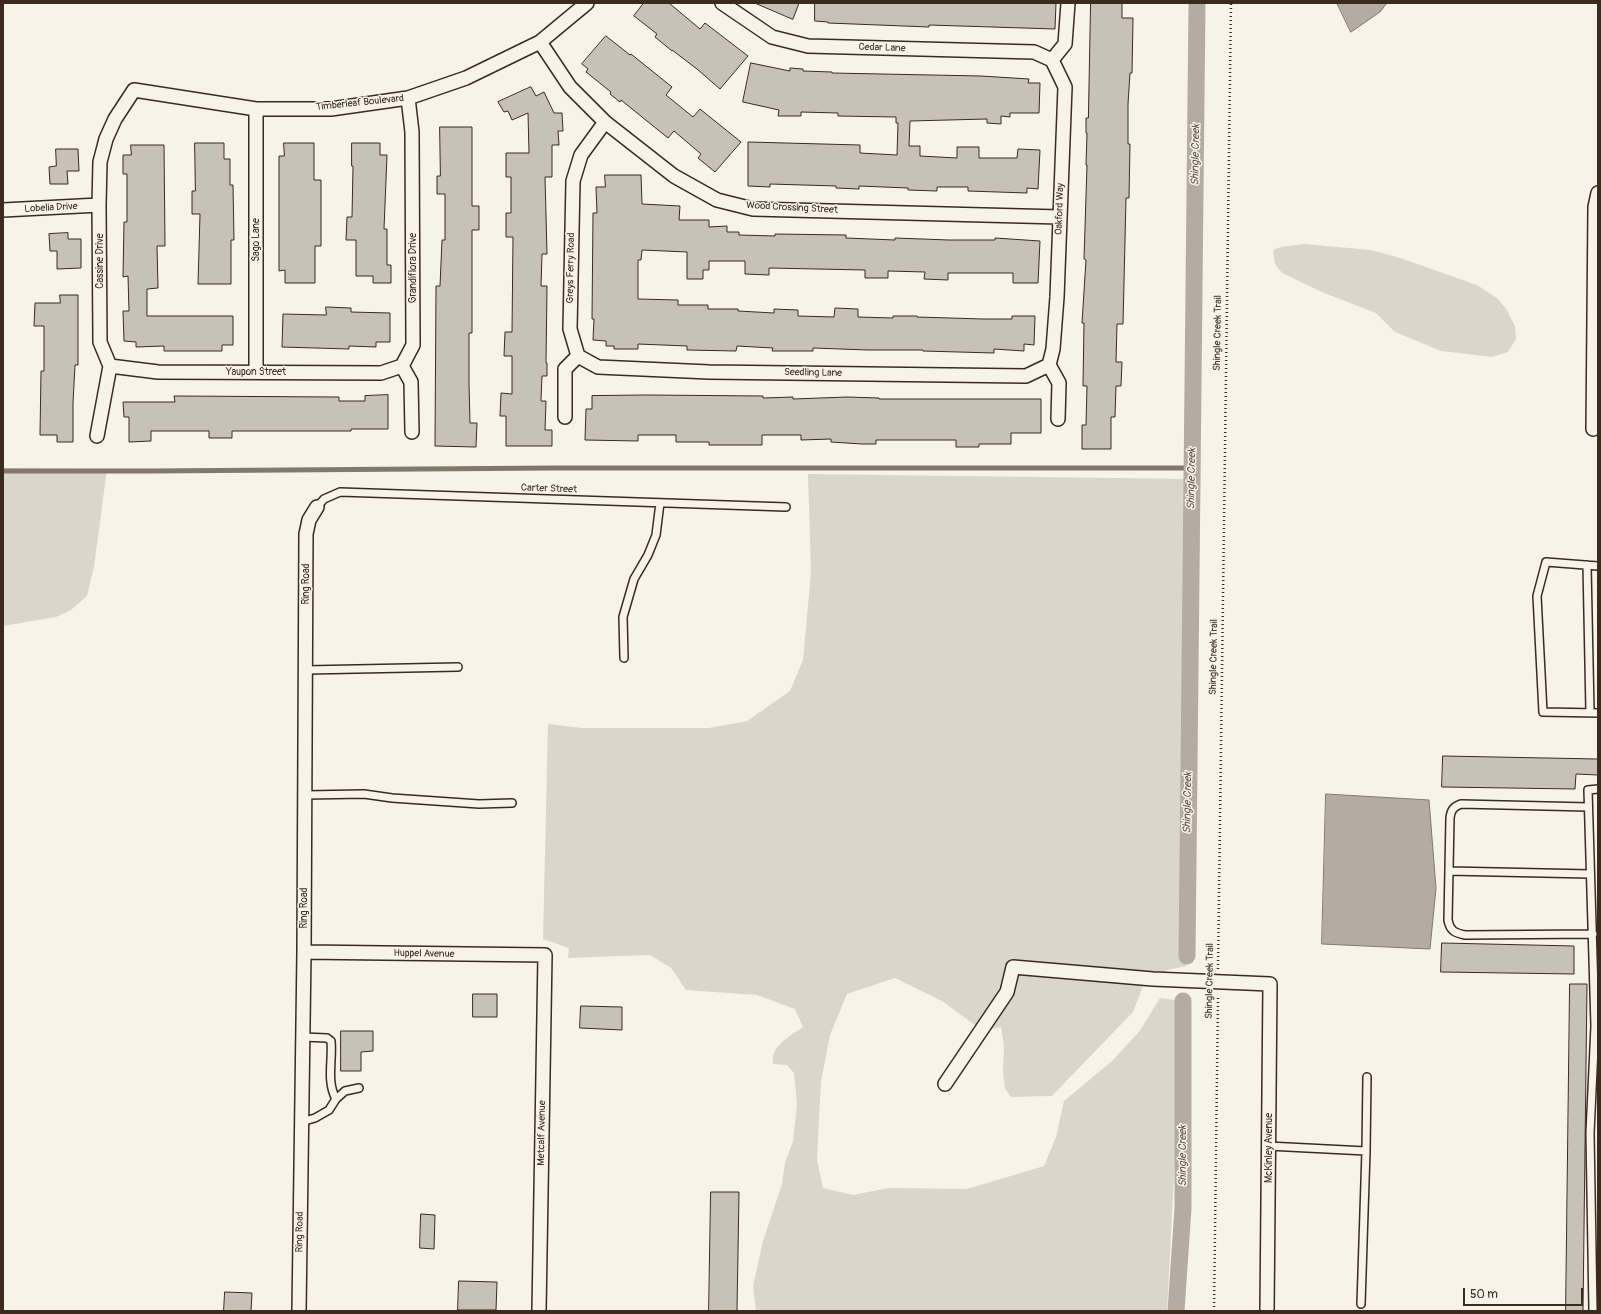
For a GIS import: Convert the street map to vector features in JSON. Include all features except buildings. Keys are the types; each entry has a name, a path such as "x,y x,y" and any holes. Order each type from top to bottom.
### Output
{"street":[{"name":"Timberleaf Boulevard","path":"134,90 256,108 331,109 408,98 466,78 540,42 587,3"},
{"name":"Cedar Lane","path":"722,3 772,37 808,46 1034,52 1052,60"},
{"path":"1052,60 1065,44 1068,3"},
{"name":"Wood Crossing Street","path":"540,42 570,87 605,122 674,176 718,200 753,208 1060,217"},
{"name":"Oakford Way","path":"1049,365 1054,342 1057,297 1064,87 1052,60"},
{"name":"Cassine Drive","path":"110,366 100,342 100,162 106,139 115,119 134,90"},
{"name":"Grandiflora Drive","path":"402,366 412,345 412,132 408,98"},
{"name":"Sago Lane","path":"256,108 256,372"},
{"name":"Greys Ferry Road","path":"578,356 570,329 573,181 581,155 605,122"},
{"path":"1595,430 1595,207 1598,193"},
{"name":"Lobelia Drive","path":"3,210 99,205"},
{"path":"565,417 565,369 578,356"},
{"name":"Seedling Lane","path":"578,356 598,368 709,372 1026,376 1049,365"},
{"path":"1049,365 1059,383 1058,419"},
{"path":"97,436 110,366"},
{"name":"Yaupon Street","path":"110,366 158,372 381,373 402,366"},
{"path":"402,366 411,382 412,432"},
{"name":"Ring Road","path":"299,1311 304,952 306,534 309,520 317,507"},
{"name":"Huppel Avenue","path":"304,952 545,955"},
{"name":"Metcalf Avenue","path":"539,1311 545,955"},
{"path":"945,1084 1008,992 1013,967 1153,979 1218,982"},
{"name":"McKinley Avenue","path":"1218,982 1270,984 1267,1311"}],"lane":[{"name":"Carter Street","path":"317,507 324,499 340,492 786,507"},
{"path":"624,658 622,617 634,579 648,555 656,536 660,503"},
{"path":"1598,566 1546,562 1537,596 1543,712 1598,712"},
{"path":"1587,565 1590,712"},
{"path":"306,670 458,667"},
{"path":"1592,1311 1595,1276 1590,1133 1596,998 1590,874 1588,790 1598,789"},
{"path":"305,795 364,794 392,798 479,804 512,803"},
{"path":"1588,807 1461,804 1456,806 1451,811 1450,818 1448,920 1449,927 1452,931 1465,935 1593,934"},
{"path":"1449,871 1590,874"},
{"path":"303,1037 327,1038 330,1041 332,1050 330,1082 332,1092 336,1099"},
{"path":"1361,1304 1367,1077"},
{"path":"301,1122 315,1118 329,1110 336,1099 345,1091 359,1088"},
{"path":"1268,1146 1366,1151"}],"path":[{"name":"Shingle Creek Trail","path":"1214,1311 1230,3"}],"shaded area":[{"path":"1337,3 1387,3 1380,12 1351,32"},
{"path":"1304,244 1371,250 1400,258 1477,285 1498,299 1506,309 1515,326 1516,339 1508,352 1492,357 1441,351 1395,332 1376,313 1324,293 1282,273 1275,264 1273,250 1281,247"},
{"path":"3,468 107,469 94,567 87,596 71,610 56,617 3,626"},
{"path":"808,474 1191,479 1186,966 1167,970 1143,986 1133,1012 1052,1096 1011,1097 1005,1089 1003,1072 1004,1046 1001,1027 983,1031 942,1001 895,978 847,994 830,1035 821,1081 817,1160 823,1188 853,1195 889,1188 967,1189 1044,1166 1056,1137 1064,1101 1111,1062 1139,1032 1160,998 1183,1001 1167,1311 756,1311 753,1286 763,1241 782,1184 785,1163 793,1141 797,1104 794,1073 787,1065 773,1064 773,1058 782,1042 803,1027 795,1009 757,995 686,990 671,968 650,955 568,958 569,948 543,939 548,724 583,728 709,728 747,721 790,691 803,660 811,572"},
{"path":"1326,794 1429,800 1436,888 1430,949 1322,944"}],"waterway":[{"name":"Shingle Creek","path":"1187,956 1197,3"},
{"path":"3,471 554,468 1191,468"},
{"name":"Shingle Creek","path":"1176,1311 1183,1208 1183,1001"}]}
